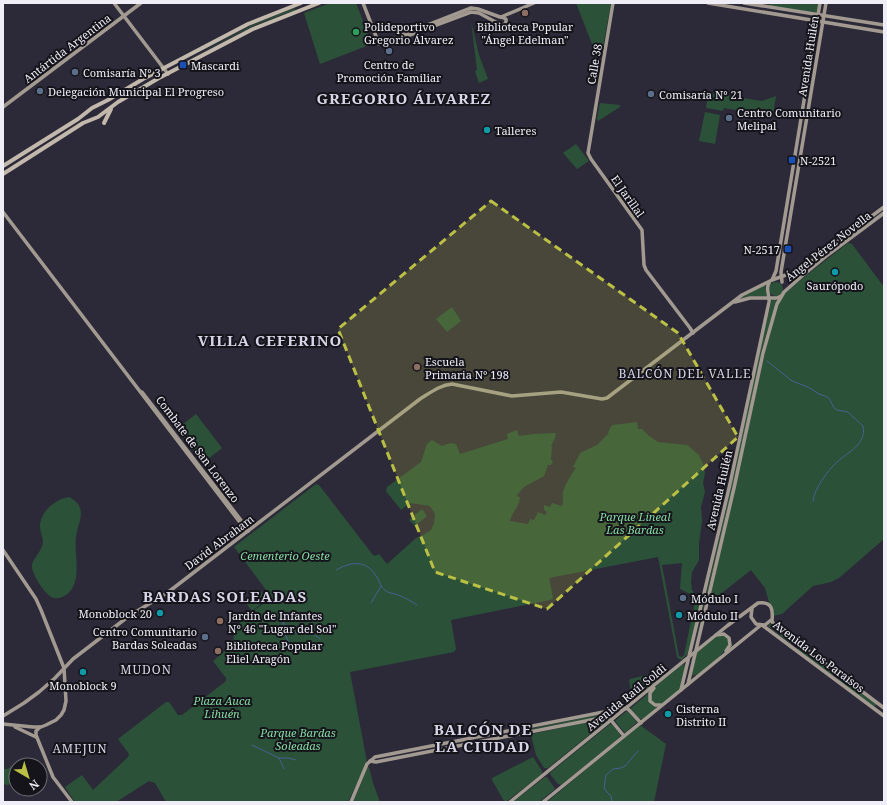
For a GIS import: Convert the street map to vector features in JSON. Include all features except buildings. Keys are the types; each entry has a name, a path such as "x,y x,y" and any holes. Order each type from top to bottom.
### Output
{"main road":[{"path":"114,3 168,74"},
{"name":"Antártida Argentina","path":"3,107 141,3"},
{"path":"3,166 78,119 90,109 164,68 248,24 301,3"},
{"path":"104,123 114,104 252,29 319,3"},
{"path":"363,3 379,44"},
{"path":"499,23 498,20 501,17 534,3"},
{"name":"Calle 38","path":"592,128 613,3"},
{"path":"708,3 884,32"},
{"path":"744,3 818,16 884,25"},
{"name":"Avenida Huilén","path":"771,281 776,271 820,3"},
{"name":"Avenida Huilén","path":"781,277 826,3"},
{"path":"470,8 478,9 505,18 506,22 504,25 479,13 471,12 391,42 379,44 470,8"},
{"path":"109,111 110,99"},
{"path":"97,105 101,108 103,114"},
{"path":"90,109 90,114 95,118"},
{"path":"3,174 80,125 109,111"},
{"name":"El Jarillal","path":"592,128 588,150 589,155 642,230 645,269 693,333"},
{"name":"Ángel Pérez Novella","path":"448,384 459,384 512,396 561,392 605,398 612,395 745,294 796,271 809,263 884,207"},
{"name":"Combate de San Lorenzo","path":"3,212 231,511 248,531"},
{"name":"Ángel Pérez Novella","path":"735,302 750,298 783,294 829,254 884,213"},
{"path":"781,277 782,282"},
{"name":"Ángel Pérez Novella","path":"771,296 767,286 771,281 779,280 782,282 785,286 783,294"},
{"name":"Avenida Huilén","path":"688,684 736,479 764,348 778,304 783,294"},
{"name":"Avenida Huilén","path":"681,690 730,488 771,296"},
{"name":"David Abraham","path":"3,716 24,703 55,678 76,656 129,616 167,593 420,399 448,384"},
{"path":"3,550 38,602 64,668 66,701 63,712 56,720 36,731 36,737 54,777 72,802"},
{"name":"Avenida Los Paraísos","path":"884,708 774,625 772,618 773,611 769,605 760,602 754,606 751,610 751,617 754,623 761,625 884,716"},
{"name":"Avenida Raúl Soldi","path":"510,802 612,721 695,651 754,606"},
{"name":"Avenida Los Paraísos","path":"761,625 768,624 772,618"},
{"path":"543,802 761,625"},
{"path":"715,635 725,635 728,637 730,642 729,647 719,659"},
{"path":"698,640 700,644 706,643"},
{"path":"55,678 60,679 65,685"},
{"path":"660,681 651,692 649,698 652,703 656,705 659,706 664,703"},
{"path":"351,802 367,764 375,757 626,708 641,723"},
{"path":"370,761 376,762 604,718 608,718 612,721 624,736"},
{"path":"3,724 12,726 41,727"},
{"path":"12,726 36,737"}],"highlighted area":[{"path":"491,201 678,333 738,437 547,609 435,572 338,329"}],"green space":[{"path":"330,3 356,3 372,44 320,64 304,13"},
{"path":"576,3 611,3 602,49 596,51 594,49"},
{"path":"770,3 819,3 817,13 770,6"},
{"path":"295,8 295,10 253,26 191,58 252,25"},
{"path":"471,21 479,55 488,79 479,83 475,71 477,70"},
{"path":"710,93 762,101 776,96 773,114 724,108 723,111 706,108 708,94"},
{"path":"600,103 620,105 620,107 598,121 597,119"},
{"path":"705,112 720,115 715,144 699,141"},
{"path":"576,144 589,161 577,169 563,153"},
{"path":"848,243 852,244 884,287 884,539 839,578 831,582 813,586 782,614 773,616 765,588 751,570 713,600 709,600 766,347 779,304 784,294"},
{"path":"773,282 779,282 783,286 783,292 779,296 773,296 769,292 769,286"},
{"path":"765,285 767,296 751,296 740,299 742,297"},
{"path":"772,299 776,299 777,301 762,349 733,489 693,650 731,488"},
{"path":"452,307 461,321 447,332 436,319"},
{"path":"196,414 222,448 203,463 177,429"},
{"name":"Parque Bardas Soleadas","path":"637,422 638,429 642,429 658,442 687,445 699,455 703,464 705,473 703,483 705,492 701,507 702,520 699,560 692,572 691,582 692,590 696,597 702,598 688,653 682,660 677,657 658,557 549,578 553,598 550,600 451,620 456,649 454,652 350,672 367,762 348,802 166,802 155,783 149,781 116,802 75,802 65,787 82,775 93,790 128,757 129,754 118,739 166,702 169,702 178,715 182,715 226,681 226,678 213,661 234,643 234,635 240,622 272,598 234,547 316,484 319,485 373,555 375,556 379,554 387,564 416,538 431,530 434,523 435,514 430,506 410,503 401,510 386,491 387,487 421,462 427,444 432,440 442,446 450,443 456,444 460,454 508,439 507,434 517,430 519,436 556,433 551,446 551,460 553,461 551,465 548,465 544,476 524,487 517,495 520,498 510,521 528,524 530,519 534,520 538,512 545,515 547,512 544,510 544,505 550,507 552,503 562,506 564,489 576,468 573,467 580,453 597,445 608,434 613,425","holes":["682,563 680,589 696,597 684,655 682,657 679,656 662,565"]},
{"path":"69,497 77,503 81,512 76,537 76,576 71,590 66,595 59,598 54,598 51,597 39,584 33,573 32,564 40,551 43,542 40,526 41,519 50,506 59,500"},
{"path":"422,509 427,516 415,526 409,520"},
{"path":"261,591 267,599 252,611 246,603"},
{"path":"771,623 795,642 794,644 791,644 768,626"},
{"path":"720,634 726,637 729,642 727,647 714,662 703,671 693,676 692,674 697,652"},
{"path":"798,647 835,672 835,675 832,675 798,650"},
{"path":"684,664 685,667 680,689 662,703 655,704 651,700 651,691"},
{"path":"663,671 665,673 664,675 635,698 632,697 629,681 630,679"},
{"path":"839,677 876,704 876,706 839,681"},
{"path":"649,693 648,696 657,707 643,719 640,719 631,710 631,708"},
{"path":"617,711 616,714 530,729"},
{"path":"627,711 637,722 625,733 615,721"},
{"path":"603,719 605,721 604,723 548,768 544,768 536,755 532,734"},
{"path":"610,724 613,725 620,734 620,737 561,785 558,784 550,774 551,772"},
{"path":"640,725 666,744 654,802 547,802"},
{"path":"533,757 542,771 542,774 507,801 504,801 492,778"},
{"path":"367,767 369,767 380,802 353,802 360,786"},
{"path":"3,769 7,769 8,785 3,784"},
{"path":"547,777 555,789 539,802 513,802"}],"waterway":[{"path":"767,361 792,381 808,387 829,398 834,408 848,412 863,426 862,438 859,443 837,462 822,480 813,501"},
{"path":"336,570 352,564 368,567 377,578 382,588 389,593 396,594 417,605"},
{"path":"371,603 381,586"},
{"path":"279,612 284,623 293,632 313,635 320,639"},
{"path":"283,622 284,632 297,655"},
{"path":"252,745 279,758 284,769"},
{"path":"612,802 611,796 604,788 606,775 613,769 625,766 638,751"},
{"path":"279,758 296,760"}],"place":[{"name":"Biblioteca Popular \"Ángel Edelman\"","path":"525,13"},
{"name":"Polideportivo Gregorio Álvarez","path":"356,32"},
{"name":"Centro de Promoción Familiar","path":"389,51"},
{"name":"Mascardi","path":"183,65"},
{"name":"Comisaría N° 3","path":"75,72"},
{"name":"Delegación Municipal El Progreso","path":"40,91"},
{"name":"Comisaría N° 21","path":"651,94"},
{"name":"Centro Comunitario Melipal","path":"729,118"},
{"name":"Talleres","path":"487,130"},
{"name":"N-2521","path":"792,160"},
{"name":"N-2517","path":"788,249"},
{"name":"Saurópodo","path":"835,272"},
{"name":"Escuela Primaria N° 198","path":"417,367"},
{"name":"Módulo I","path":"683,598"},
{"name":"Monoblock 20","path":"160,613"},
{"name":"Módulo II","path":"679,615"},
{"name":"Jardín de Infantes N° 46 \"Lugar del Sol\"","path":"220,621"},
{"name":"Centro Comunitario Bardas Soleadas","path":"205,637"},
{"name":"Biblioteca Popular Eliel Aragón","path":"218,651"},
{"name":"Monoblock 9","path":"83,672"},
{"name":"Cisterna Distrito II","path":"668,714"}],"district":[{"name":"GREGORIO ÁLVAREZ","path":"404,98"},
{"name":"VILLA CEFERINO","path":"270,340"},
{"name":"BALCÓN DEL VALLE","path":"685,373"},
{"name":"BARDAS SOLEADAS","path":"225,596"},
{"name":"MUDON","path":"146,669"},
{"name":"BALCÓN DE LA CIUDAD","path":"483,738"},
{"name":"AMEJUN","path":"80,748"}],"park label":[{"name":"Parque Lineal Las Bardas","path":"635,522"},
{"name":"Cementerio Oeste","path":"285,555"},
{"name":"Plaza Auca Lihuén","path":"222,706"}]}
